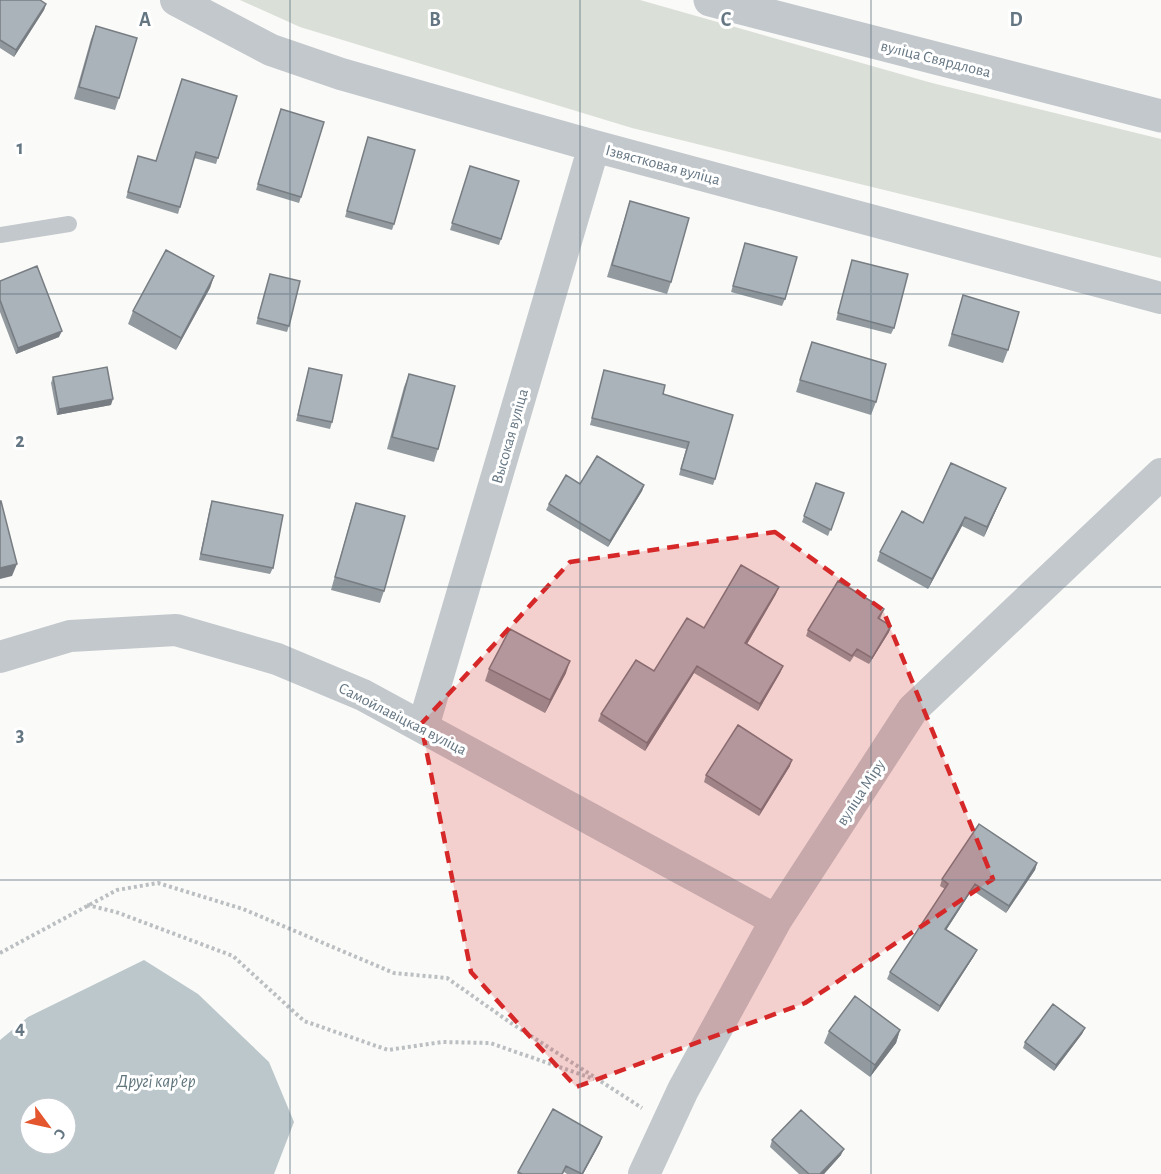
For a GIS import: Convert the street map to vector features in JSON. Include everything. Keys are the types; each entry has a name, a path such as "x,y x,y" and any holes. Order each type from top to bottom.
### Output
{"street":[{"name":"Ізвястковая вуліца","path":"176,0 271,50 341,74 594,146 1161,298"},
{"name":"вуліца Свярдлова","path":"710,0 1161,116"},
{"name":"Высокая вуліца","path":"423,727 594,146"},
{"name":"вуліца Міру","path":"644,1174 683,1090 776,920 913,709 1161,474"},
{"name":"Самойлавіцкая вуліца","path":"0,657 70,636 176,630 277,659 363,695 776,920"}],"lane":[{"path":"0,235 69,224"}],"path":[{"path":"0,953 117,890 158,883 243,909 394,973 447,978 511,1023 668,1125"},
{"path":"87,905 116,912 233,956 304,1022 388,1050 442,1042 490,1043 601,1081"}],"highlighted area":[{"path":"775,532 883,610 993,879 805,1003 576,1087 471,972 421,724 570,562"}],"shaded area":[{"path":"240,0 640,0 932,83 1161,139 1161,258 632,128 300,27"}],"water":[{"name":"Другі карʼер","path":"144,960 198,994 269,1062 294,1122 274,1174 0,1174 0,1040 28,1017"}],"building":[{"path":"0,0 40,0 46,4 16,50 0,40"},
{"path":"96,26 137,38 119,98 79,87"},
{"path":"182,79 237,96 218,158 196,152 180,207 128,192 138,156 156,161"},
{"path":"281,109 324,122 301,197 258,184"},
{"path":"368,137 415,150 394,224 347,211"},
{"path":"470,166 519,181 501,239 452,223"},
{"path":"630,201 689,218 671,282 612,265"},
{"path":"745,243 797,257 785,299 733,286"},
{"path":"166,250 214,276 181,338 133,311"},
{"path":"852,260 908,274 894,328 838,313"},
{"path":"37,266 62,331 18,348 0,300 0,281"},
{"path":"270,274 300,281 289,326 258,318"},
{"path":"963,295 1019,312 1008,350 952,334"},
{"path":"812,342 886,364 876,402 800,380"},
{"path":"107,367 113,399 59,409 53,377"},
{"path":"309,368 342,375 332,422 298,415"},
{"path":"604,370 665,385 663,394 733,415 715,479 681,469 689,442 592,418"},
{"path":"409,374 455,386 438,449 392,437"},
{"path":"597,456 644,485 610,541 549,504 566,475 580,484"},
{"path":"951,463 1006,488 987,527 965,517 932,579 880,552 902,511 923,523"},
{"path":"816,483 844,493 831,530 804,516"},
{"path":"0,501 17,564 0,568"},
{"path":"212,501 283,515 273,568 201,554"},
{"path":"356,503 405,516 384,591 335,577"},
{"path":"741,565 779,587 745,643 783,666 760,704 697,666 647,743 601,714 636,660 654,671 687,618 704,628"},
{"path":"838,581 884,609 878,618 891,626 872,658 857,649 852,656 808,630"},
{"path":"510,629 570,661 550,700 489,669"},
{"path":"738,725 792,760 761,810 706,775"},
{"path":"979,824 1037,863 1009,906 975,884 945,929 977,950 940,1006 890,972 948,884 942,879"},
{"path":"855,996 900,1030 875,1065 829,1031"},
{"path":"1053,1004 1085,1028 1056,1065 1025,1042"},
{"path":"553,1109 602,1137 582,1174 566,1166 562,1174 522,1174 518,1172"},
{"path":"801,1110 844,1149 820,1174 809,1174 772,1140"}]}
